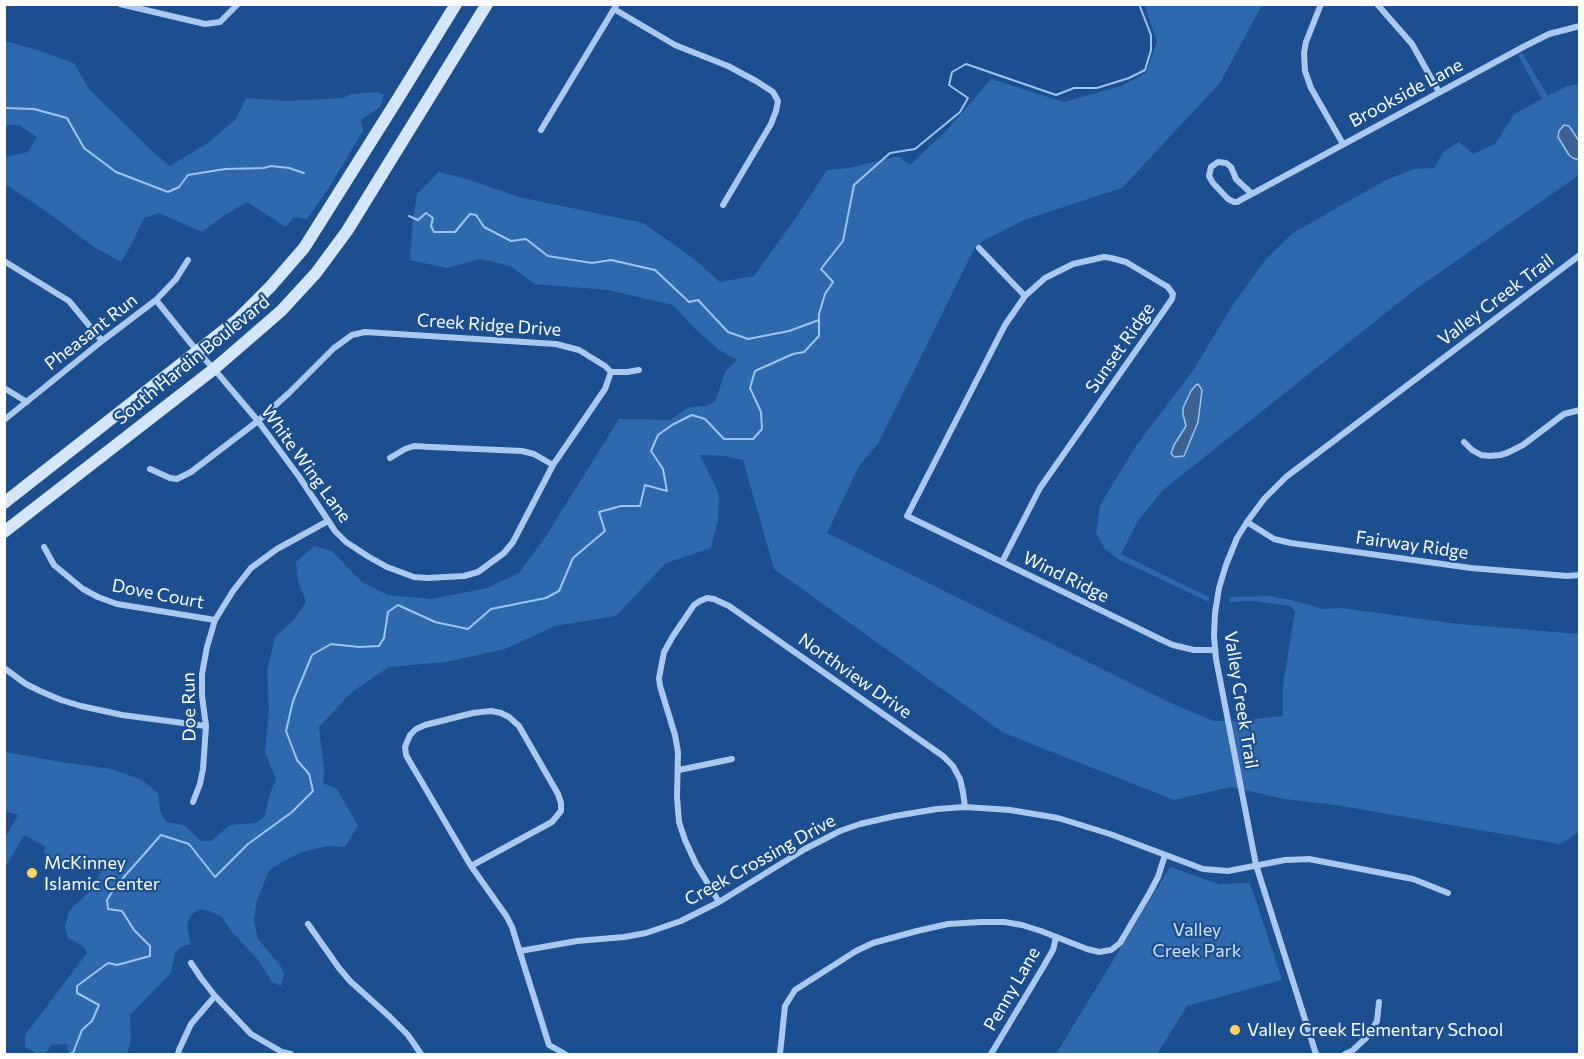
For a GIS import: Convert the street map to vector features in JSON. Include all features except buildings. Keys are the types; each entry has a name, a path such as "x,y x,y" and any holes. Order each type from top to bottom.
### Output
{"main road":[{"name":"South Hardin Boulevard","path":"4,503 237,320 271,286 304,248 456,4"},
{"name":"South Hardin Boulevard","path":"4,532 214,369 281,311 333,251 372,193 405,135 486,5"}],"street":[{"path":"120,4 205,24 220,22 238,4"},
{"path":"1321,4 1306,42 1305,71 1311,88 1342,144"},
{"path":"1377,4 1412,44 1439,92"},
{"path":"541,130 615,7 675,45 756,81 772,92 778,101 771,124 723,205"},
{"name":"Brookside Lane","path":"1251,194 1236,179 1226,163 1218,162 1213,165 1210,170 1210,179 1230,201 1237,202 1530,43 1556,32 1580,26"},
{"path":"980,248 1025,296"},
{"name":"Valley Creek Trail","path":"1316,1054 1256,865 1215,650 1215,613 1219,588 1231,550 1247,522 1270,492 1293,471 1580,255"},
{"name":"Sunset Ridge","path":"907,516 1005,325 1025,296 1037,284 1054,273 1080,262 1104,257 1119,259 1134,266 1168,287 1173,296 1171,302 1040,488 1002,562"},
{"name":"Pheasant Run","path":"4,420 102,340 156,300 176,279 188,260"},
{"path":"4,261 69,301 102,340"},
{"name":"White Wing Lane","path":"156,300 258,422 300,478 335,531 346,542 387,567 414,577 464,576 478,572 504,554 513,542 553,465 605,389 611,372"},
{"name":"Creek Ridge Drive","path":"258,422 334,348 352,335 365,332 556,344 579,350 600,362 611,372"},
{"path":"611,372 639,370"},
{"path":"4,388 27,402"},
{"path":"1464,442 1481,455 1500,455 1523,444 1564,414 1580,410"},
{"path":"150,469 170,478 182,477 258,422"},
{"path":"390,458 414,446 522,451 534,454 553,465"},
{"name":"Wind Ridge","path":"907,516 1173,645 1194,650 1215,650"},
{"name":"Doe Run","path":"193,802 203,769 206,726 202,674 215,620 233,591 252,568 277,549 328,521"},
{"name":"Fairway Ridge","path":"1247,522 1274,538 1291,543 1471,568 1567,576 1580,575"},
{"name":"Dove Court","path":"44,547 54,565 82,589 98,597 117,604 215,620"},
{"name":"Northview Drive","path":"679,770 675,735 660,686 660,666 664,652 687,614 694,605 707,598 729,606 943,756 953,766 960,779 965,807"},
{"path":"4,668 26,684 71,703 122,715 206,726"},
{"path":"471,866 552,822 561,811 558,794 519,726 509,717 491,711 473,713 416,729 410,735 405,747 406,755 471,866 507,917 549,1045 565,1054"},
{"path":"719,902 696,864 679,822 677,797 679,770 732,759"},
{"name":"Creek Crossing Drive","path":"520,951 646,933 681,921 719,902 805,849 840,831 895,816 965,807 1010,810 1058,818 1217,872 1285,860 1320,861 1413,879 1448,893"},
{"path":"780,1054 785,1006 795,990 856,951 873,943 948,924 1004,922 1022,925 1099,952 1111,950 1120,943 1149,894 1158,877 1165,855"},
{"path":"308,924 350,981 408,1035 418,1053"},
{"name":"Penny Lane","path":"991,1054 1053,950 1056,937"},
{"path":"192,963 214,996 250,1034 282,1052 291,1054"},
{"path":"178,1054 191,1024 214,996"},
{"path":"1345,1054 1352,1051 1372,1030 1377,1021 1379,1002"}],"green space":[{"path":"1145,5 1262,5 1220,83 1122,188 1024,220 983,241 974,249 878,444 859,466 827,533 1173,704 1214,721 1283,716 1283,685 1295,612 1291,606 1253,601 1229,602 1230,597 1269,596 1323,609 1341,608 1459,624 1579,634 1579,832 1560,844 1336,805 1285,799 1231,787 1174,800 1004,733 774,569 743,460 725,456 700,455 719,494 718,520 711,548 666,563 616,616 555,626 505,649 446,662 389,667 352,692 319,727 324,770 323,783 337,789 358,826 345,847 328,846 302,852 269,870 256,904 254,921 258,939 280,965 284,974 281,986 272,982 258,960 232,932 222,917 199,909 190,916 187,924 190,944 181,947 175,953 171,973 130,1015 131,1041 127,1054 69,1054 67,1044 52,1045 45,1054 38,1054 25,1047 25,1035 87,953 83,946 68,938 65,927 69,911 91,890 104,867 100,872 67,861 64,866 43,852 46,847 24,835 5,868 5,838 18,815 5,811 5,752 111,769 142,780 158,793 160,810 166,822 184,825 201,841 211,841 230,825 256,823 265,816 269,796 276,779 265,752 269,710 267,671 275,637 294,620 306,602 298,581 296,562 314,546 332,551 362,582 388,595 432,599 487,588 519,573 546,536 619,419 670,420 689,407 705,406 715,402 725,372 737,360 719,350 673,305 608,290 535,284 510,266 481,259 447,268 410,260 417,194 439,172 519,197 643,223 693,258 720,282 754,276 827,170 849,168 898,156 910,165 947,130 991,79 1064,102 1121,86 1146,73 1157,41"},
{"path":"5,41 74,63 89,89 170,166 208,143 236,119 246,98 286,101 343,98 351,94 377,92 384,95 380,107 361,120 363,131 307,219 294,217 286,227 247,202 202,232 159,213 144,218 121,262 94,247 5,184 5,157 28,152 37,137 19,125 5,125"},
{"path":"1522,53 1548,96 1567,86 1579,84 1579,175 1412,292 1163,490 1138,521 1121,554 1209,597 1209,602 1118,559 1104,548 1096,533 1100,505 1136,446 1194,369 1232,306 1266,259 1293,233 1384,181 1414,169 1434,168 1444,151 1459,142 1473,154 1495,144 1514,114 1542,99 1518,55"},
{"name":"Valley Creek Park","path":"1170,867 1219,884 1250,883 1282,980 1187,1006 1157,1054 1056,1054"}],"shaded area":[{"path":"1564,125 1569,126 1579,141 1579,160 1569,155 1558,137"},
{"path":"1198,384 1202,390 1198,422 1184,456 1175,457 1171,454 1174,445 1186,426 1183,408 1191,391"}],"waterway":[{"path":"69,1054 73,1053 82,1030 92,1021 99,1005 77,993 77,986 108,963 117,965 150,956 150,946 134,930 122,911 108,909 107,900 115,887 161,835 189,844 215,877 248,844 292,812 313,791 309,774 297,760 286,731 293,701 312,655 331,644 359,647 379,646 384,638 388,612 398,605 435,622 468,629 491,609 546,598 559,591 573,558 605,531 599,512 621,506 640,506 645,485 667,491 663,469 651,451 658,435 692,415 705,419 724,439 753,439 762,429 761,412 750,388 755,371 793,354 804,352 819,336 819,314 825,294 833,282 821,269 843,241 854,185 890,153 915,149 960,112 968,98 949,85 952,72 966,64 1056,95 1074,88 1097,88 1129,78 1145,70 1151,50 1151,35 1139,4"},
{"path":"4,108 34,109 67,118 84,148 116,172 168,192 179,187 188,175 225,169 271,166 304,173"},
{"path":"409,216 418,220 426,213 433,218 431,226 434,232 455,232 470,214 476,215 484,227 511,241 526,239 548,256 592,263 611,260 655,270 689,302 698,300 728,332 748,339 789,331 819,320"}],"place":[{"name":"McKinney Islamic Center","path":"32,873"},
{"name":"Valley Creek Elementary School","path":"1235,1030"}]}
